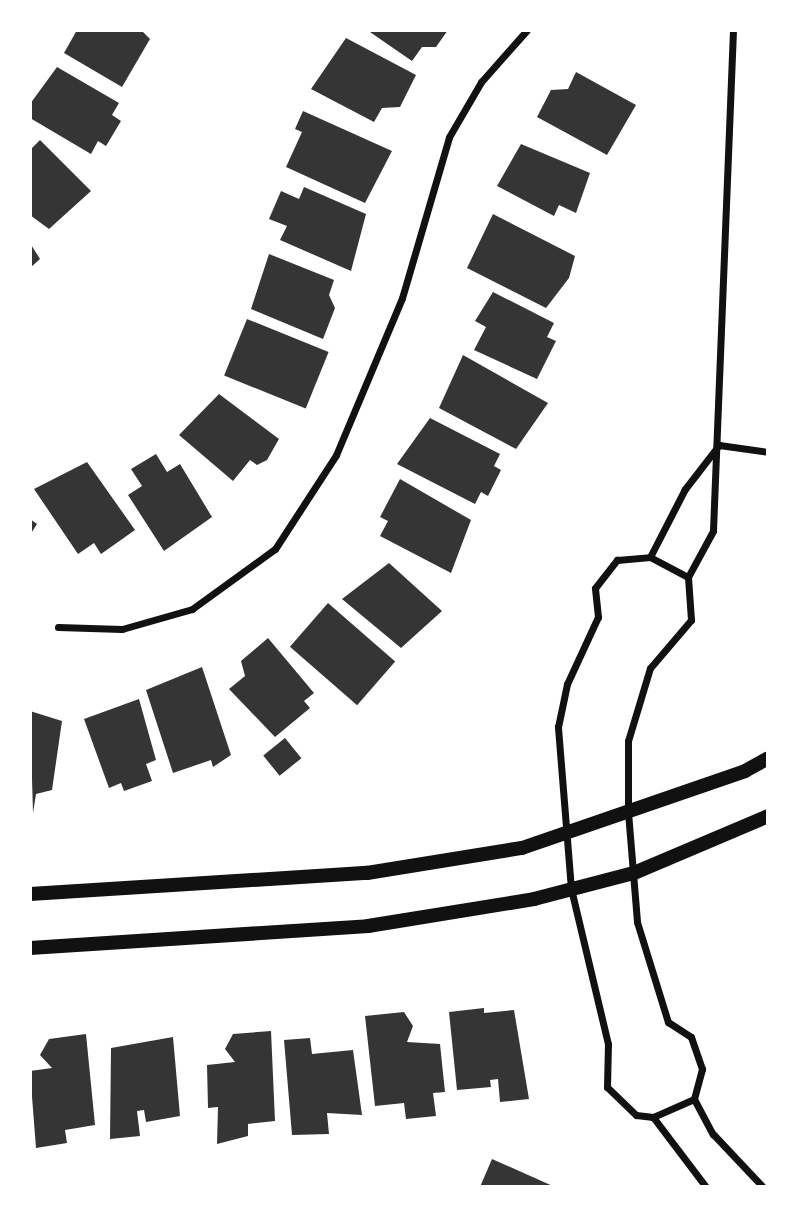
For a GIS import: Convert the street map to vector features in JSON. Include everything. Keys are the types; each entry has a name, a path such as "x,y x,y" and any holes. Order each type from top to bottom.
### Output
{"main road":[{"path":"30,894 368,873 522,848 628,812 768,758"},
{"path":"30,948 368,926 571,889 635,873 768,816"}],"street":[{"path":"58,627 122,629 192,609 275,549 341,443 402,298 449,137 481,82 527,30"},
{"path":"733,30 719,445 713,531 688,577 691,620 650,667 628,741 628,812 637,922 668,1022 691,1037 702,1069 694,1099 713,1134 763,1187"},
{"path":"719,445 768,452"},
{"path":"649,557 685,489 719,445"},
{"path":"688,577 649,557 617,560 595,588 598,617 567,684 558,727 564,834 571,889 608,1044 607,1087 636,1115 653,1117 694,1099"},
{"path":"653,1117 706,1187"}],"building":[{"path":"77,30 141,30 150,39 122,87 64,53"},
{"path":"367,30 448,30 436,47 422,47 412,61"},
{"path":"346,38 416,75 400,107 382,108 374,122 311,89"},
{"path":"57,67 119,103 112,115 121,121 106,146 98,141 91,154 30,118 30,104"},
{"path":"576,72 636,105 607,155 537,117 551,90 568,89"},
{"path":"303,111 392,151 365,203 286,167 302,132 295,129"},
{"path":"40,140 91,191 49,229 30,215 30,150"},
{"path":"521,144 590,173 576,213 559,205 554,216 497,186"},
{"path":"304,187 366,214 351,271 280,240 287,226 269,219 281,191 299,199"},
{"path":"493,214 575,256 569,278 546,308 467,268"},
{"path":"30,243 40,259 30,268"},
{"path":"269,254 334,280 329,295 335,308 323,339 251,309"},
{"path":"493,292 554,323 547,337 556,341 537,379 474,350 486,327 475,321"},
{"path":"247,319 329,352 306,409 224,376"},
{"path":"463,355 548,403 516,449 439,408"},
{"path":"219,394 279,439 267,460 257,465 250,460 233,481 179,435"},
{"path":"430,418 500,454 494,466 501,470 488,496 481,492 475,504 397,464"},
{"path":"156,454 167,472 180,464 212,517 164,551 128,495 142,486 131,469"},
{"path":"87,462 135,530 101,554 94,543 78,554 34,489"},
{"path":"400,479 471,520 451,573 380,536 388,521 380,517"},
{"path":"30,519 37,524 30,535"},
{"path":"389,563 442,611 401,648 342,599"},
{"path":"328,603 395,661 357,705 290,647"},
{"path":"268,638 314,693 304,701 310,708 275,737 229,689 245,676 241,661"},
{"path":"202,667 231,755 213,767 211,760 173,773 146,690"},
{"path":"139,699 156,760 146,764 152,781 124,791 121,783 109,788 84,719"},
{"path":"30,711 62,721 52,790 36,794 33,813"},
{"path":"285,738 301,758 280,776 263,756"},
{"path":"484,1008 484,1013 514,1010 529,1099 500,1102 498,1079 490,1080 491,1087 457,1090 449,1012"},
{"path":"404,1012 413,1026 407,1042 440,1044 445,1092 433,1093 436,1116 406,1119 404,1103 375,1106 365,1016"},
{"path":"271,1031 275,1121 248,1124 248,1136 217,1144 218,1107 208,1108 207,1065 235,1062 225,1049 233,1034"},
{"path":"86,1034 95,1125 65,1130 67,1143 36,1148 30,1071 52,1068 40,1055 49,1039"},
{"path":"173,1037 180,1116 146,1122 144,1110 137,1111 140,1136 110,1139 111,1048"},
{"path":"310,1038 312,1054 353,1050 362,1115 327,1113 329,1134 292,1135 284,1040"},
{"path":"492,1159 555,1187 480,1187"}]}
